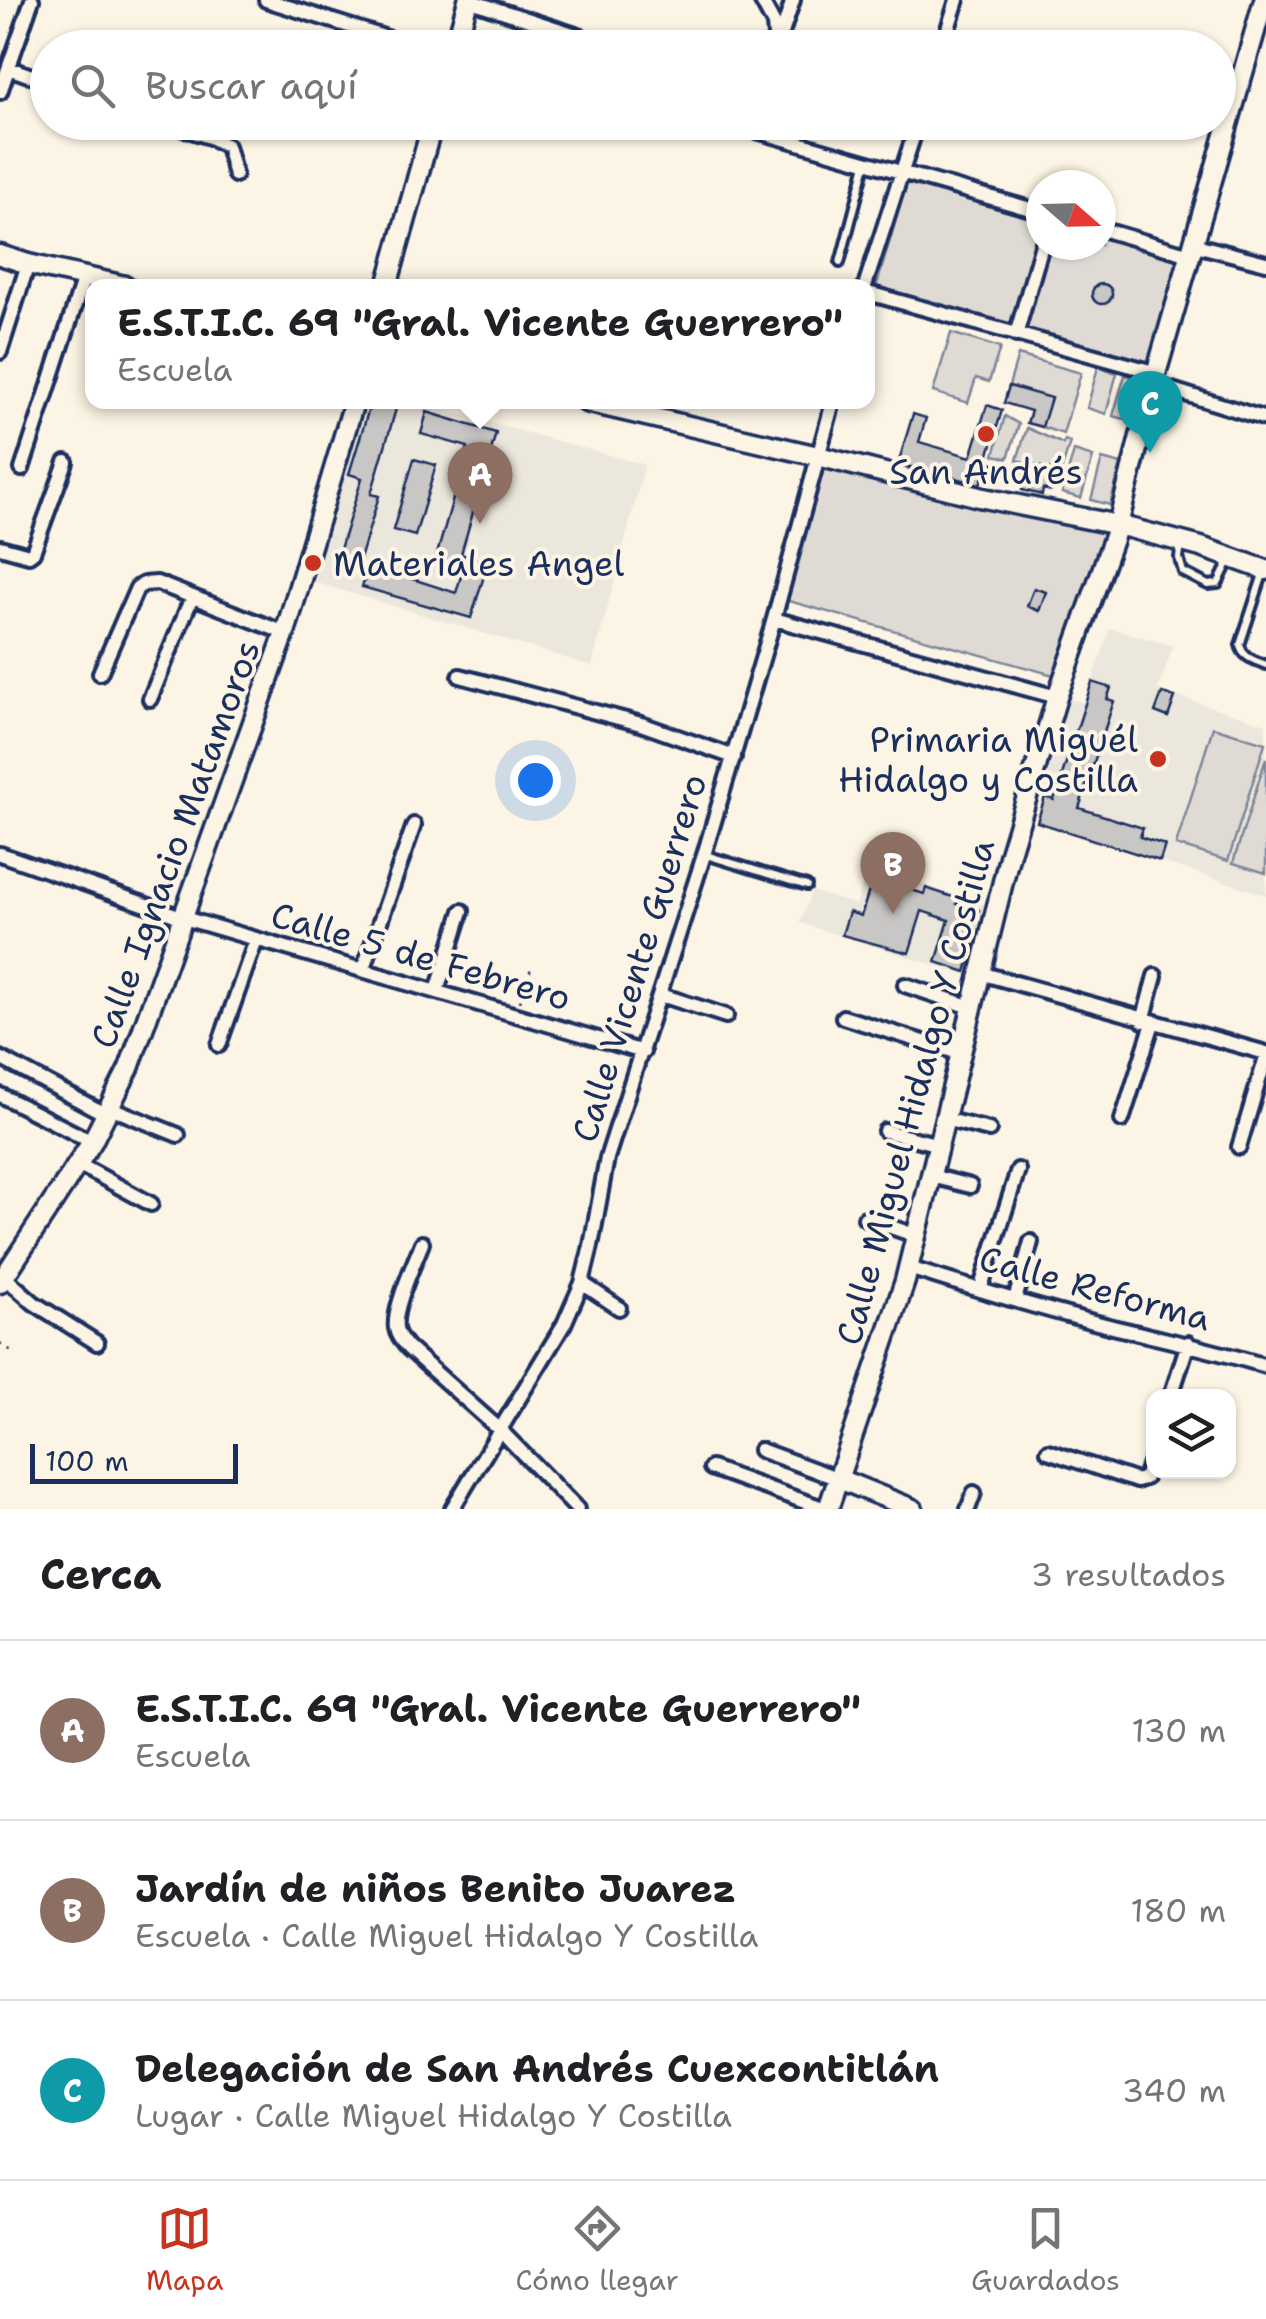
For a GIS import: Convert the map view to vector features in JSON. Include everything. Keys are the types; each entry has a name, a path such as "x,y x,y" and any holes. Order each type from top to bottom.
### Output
{"main road":[{"path":"459,30 468,0"},
{"name":"Calle Miguel Hidalgo Y Costilla","path":"1236,96 1264,0"},
{"path":"388,279 428,140"},
{"name":"Calle Miguel Hidalgo Y Costilla","path":"826,1509 909,1268 1010,854 1056,697 1118,525 1223,140"},
{"path":"0,255 93,279"},
{"name":"Calle Ignacio Matamoros","path":"1,1277 92,1142 134,1055 285,633 352,409"},
{"path":"616,409 979,497 1118,525 1265,570"},
{"path":"839,1479 913,1509"}],"street":[{"path":"0,92 32,0"},
{"path":"266,0 362,30"},
{"path":"468,0 560,30"},
{"path":"761,0 775,30"},
{"path":"783,30 793,0"},
{"path":"948,30 957,0"},
{"path":"8,68 30,76"},
{"path":"216,140 227,146 234,175"},
{"path":"796,140 1026,208"},
{"path":"869,279 912,140"},
{"path":"1116,232 1266,262"},
{"path":"1016,334 1038,260"},
{"path":"0,352 28,264"},
{"path":"22,469 84,277"},
{"path":"875,293 1016,334 1266,418"},
{"name":"Calle Vicente Guerrero","path":"452,1509 564,1324 582,1283 607,1158 734,756 831,409"},
{"path":"0,547 24,555 33,552 66,462"},
{"path":"100,673 136,588 144,584 157,583 285,633"},
{"path":"150,698 192,597"},
{"path":"774,619 1056,697"},
{"path":"460,676 641,724 734,756"},
{"path":"363,970 414,825"},
{"name":"Calle 5 de Febrero","path":"0,854 184,918 642,1052"},
{"path":"436,992 462,911"},
{"path":"218,1045 256,940"},
{"path":"980,974 1266,1055 1239,1147"},
{"path":"1122,1120 1148,1022 1155,976"},
{"path":"905,985 971,1007"},
{"path":"661,995 726,1016"},
{"path":"842,1017 960,1053"},
{"path":"0,1058 109,1112 178,1135"},
{"path":"0,1095 92,1142"},
{"path":"944,1119 989,1130"},
{"path":"886,1130 939,1145"},
{"path":"78,1164 151,1204"},
{"path":"980,1290 1018,1170"},
{"path":"931,1176 970,1186"},
{"path":"865,1218 917,1236"},
{"path":"422,1242 395,1323 396,1332 408,1348 501,1430 576,1509"},
{"path":"1015,1300 1032,1242"},
{"name":"Calle Reforma","path":"909,1268 1266,1366"},
{"path":"1,1277 97,1344"},
{"path":"582,1283 619,1308"},
{"path":"1173,1389 1188,1343"},
{"path":"760,1450 839,1479"},
{"path":"1048,1451 1137,1480 1146,1475"},
{"path":"712,1468 826,1509"},
{"path":"968,1509 974,1493"}],"lane":[{"path":"840,263 866,163"},
{"path":"1182,542 1182,572 1208,585 1218,584 1231,558"},
{"path":"1265,570 1240,644 1248,658 1266,665"},
{"path":"704,855 807,886"}],"path":[{"path":"516,1014 532,965"},
{"path":"864,1290 899,1302"},
{"path":"0,1343 16,1354"}],"shaded area":[{"path":"908,179 1026,214 1026,260 1116,260 1116,239 1181,258 1150,366 876,288"},
{"path":"951,333 1000,348 989,382 976,378 968,403 933,392"},
{"path":"1018,355 1081,373 1063,434 1042,427 1050,398 1009,386"},
{"path":"1098,367 1117,373 1106,414 1087,408"},
{"path":"1125,375 1144,380 1132,421 1113,416"},
{"path":"365,409 441,409 645,465 592,666 313,582"},
{"path":"1005,416 1019,424 1008,458 994,455"},
{"path":"1027,428 1063,444 1065,440 1070,442 1061,472 1017,460"},
{"path":"1074,451 1093,457 1081,498 1062,493"},
{"path":"1102,459 1121,464 1110,505 1091,500"},
{"path":"825,464 978,508 1052,517 1106,531 1057,676 785,600"},
{"name":"Primaria Miguél Hidalgo y Costilla","path":"1110,628 1173,646 1158,690 1266,724 1266,895 1037,822 1045,797 1039,794 1070,699 1085,703"},
{"path":"1213,727 1265,743 1228,861 1176,845"},
{"path":"1266,758 1266,873 1233,863"},
{"path":"868,867 985,905 965,975 800,923 812,891 856,905"}],"building":[{"path":"1102,284 1112,294 1102,304 1092,294"},
{"path":"1009,386 1051,398 1042,427 1027,423 1031,411 1004,403"},
{"path":"987,405 1002,410 987,461 994,463 989,479 983,477 980,484 898,464 913,414 926,418 919,442 971,457"},
{"path":"369,409 396,409 371,494 379,496 358,566 337,559 362,478 349,474"},
{"path":"427,412 496,433 461,554 488,563 471,618 362,587 369,565 456,593 463,569 435,561 468,447 421,434"},
{"path":"414,459 436,465 415,536 393,530"},
{"path":"1018,466 1055,476 1051,491 1043,489 1042,495 1022,490 1024,483 1014,480"},
{"path":"1034,588 1046,592 1039,611 1027,606"},
{"path":"1092,682 1111,688 1107,699 1114,701 1079,808 1143,828 1140,837 1165,845 1160,861 1037,822 1045,797 1054,800"},
{"path":"1162,693 1175,697 1168,717 1155,712"},
{"path":"873,878 924,894 926,888 979,910 969,943 974,945 966,972 936,962 949,920 922,911 909,953 842,935 849,912 861,916"}],"place":[{"name":"San Andrés","path":"986,434"},
{"name":"Delegación de San Andrés Cuexcontitlán","path":"1150,453"},
{"name":"E.S.T.I.C. 69 \"Gral. Vicente Guerrero\"","path":"480,524"},
{"name":"Materiales Angel","path":"313,563"},
{"name":"Primaria Miguél Hidalgo y Costilla","path":"1158,759"},
{"name":"Jardín de niños Benito Juarez","path":"893,914"}]}
